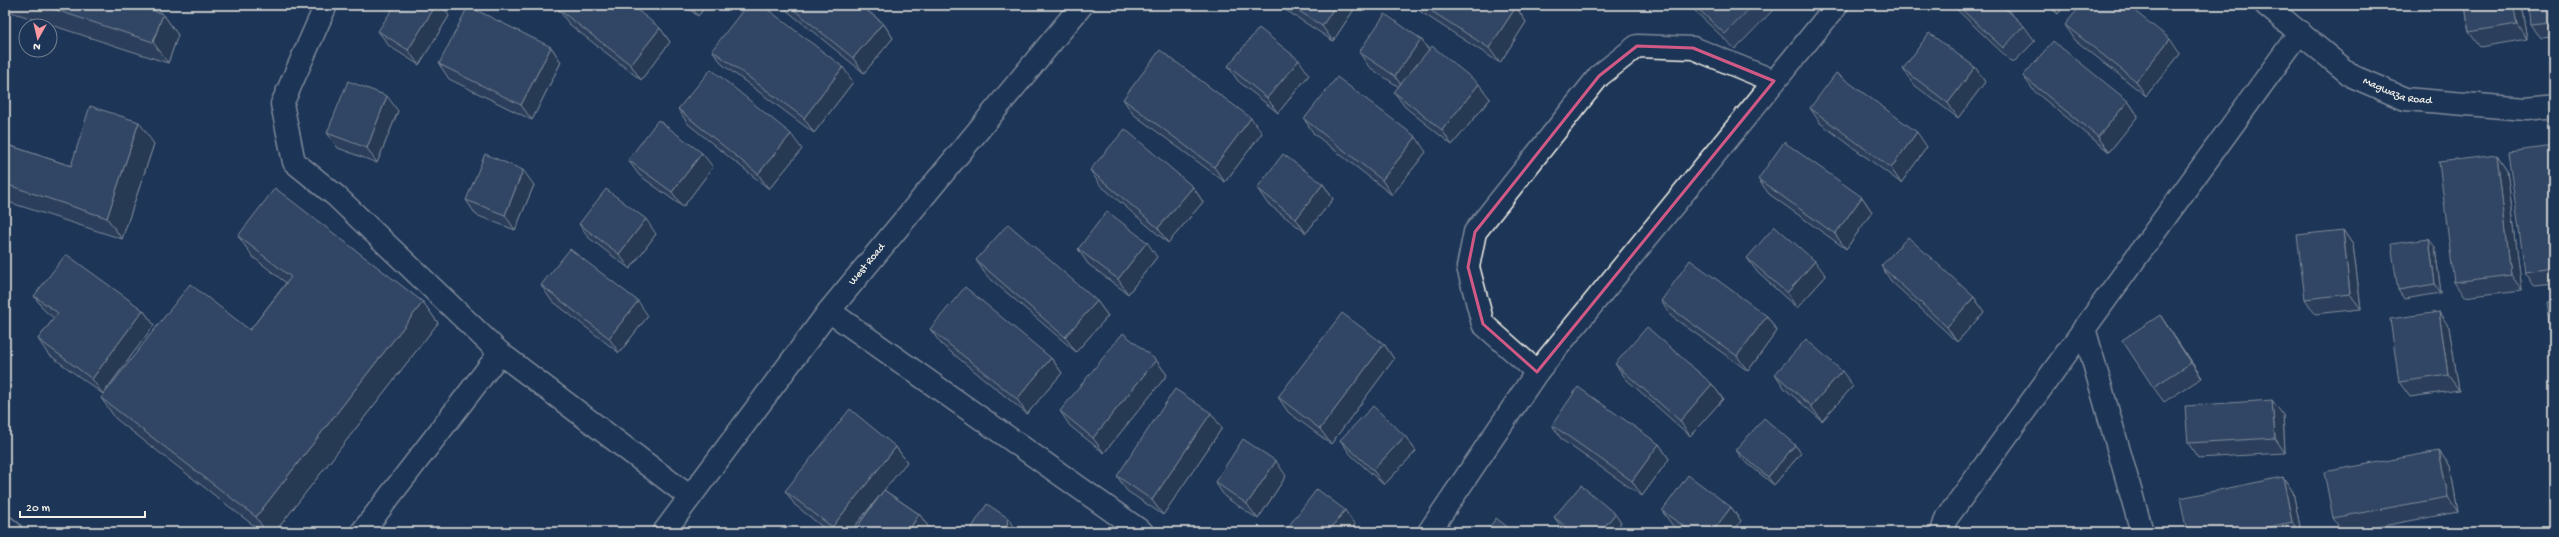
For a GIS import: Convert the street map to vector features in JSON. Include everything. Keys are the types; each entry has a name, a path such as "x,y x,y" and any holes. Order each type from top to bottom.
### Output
{"street":[{"path":"326,5 282,104 294,162 336,196 500,353 690,497"},
{"name":"West Road","path":"664,532 829,311 1082,5"},
{"path":"1429,532 1537,372 1836,5"},
{"name":"Magwaza Road","path":"2266,5 2352,76 2405,99 2526,109 2554,106"},
{"path":"1942,532 1946,519 2300,32"},
{"path":"1537,372 1484,324 1468,267 1475,232 1599,76 1637,46 1693,48 1774,81"},
{"path":"829,311 1142,532"},
{"path":"2084,328 2142,532"},
{"path":"362,532 500,353"},
{"path":"5,526 12,532"}],"highlighted area":[{"path":"1637,46 1693,48 1774,81 1537,372 1483,324 1468,267 1475,232 1599,76"}],"building":[{"path":"41,5 137,5 163,14 153,42"},
{"path":"395,5 436,5 408,50 378,31"},
{"path":"562,5 631,5 660,28 631,65 558,9"},
{"path":"747,5 762,5 843,67 804,118 712,50"},
{"path":"788,5 860,5 883,23 853,58"},
{"path":"1290,5 1336,5 1322,26"},
{"path":"1422,5 1512,5 1516,7 1489,48"},
{"path":"1694,5 1753,5 1725,34"},
{"path":"1957,5 2002,5 2024,26 2003,48"},
{"path":"2081,5 2127,5 2170,39 2136,81 2065,25"},
{"path":"2465,5 2513,5 2517,24 2469,32"},
{"path":"2528,5 2554,5 2554,22 2530,24"},
{"path":"468,6 551,47 521,105 439,64"},
{"path":"1385,14 1421,39 1395,76 1359,52"},
{"path":"1259,28 1299,60 1267,98 1228,66"},
{"path":"1929,33 1975,67 1948,103 1903,69"},
{"path":"2053,41 2128,101 2098,137 2023,76"},
{"path":"1432,46 1479,84 1442,130 1394,92"},
{"path":"1160,50 1251,118 1214,167 1123,99"},
{"path":"711,69 791,134 758,174 678,109"},
{"path":"1836,73 1917,132 1891,168 1810,108"},
{"path":"1337,77 1416,137 1382,180 1304,119"},
{"path":"348,81 387,96 367,148 327,133"},
{"path":"90,106 139,122 107,218 5,184 5,144 71,166"},
{"path":"658,120 702,153 672,192 628,160"},
{"path":"1125,129 1193,187 1158,228 1090,170"},
{"path":"1784,142 1862,197 1835,234 1758,179"},
{"path":"2554,146 2554,268 2525,272 2508,152"},
{"path":"485,154 523,170 505,215 466,200"},
{"path":"1283,154 1323,184 1296,219 1257,188"},
{"path":"2497,155 2511,275 2454,282 2439,162"},
{"path":"275,188 423,302 256,517 101,398 190,284 250,330 291,277 238,236"},
{"path":"606,189 646,219 619,254 579,224"},
{"path":"1107,211 1147,242 1118,279 1078,249"},
{"path":"1008,224 1097,301 1065,337 976,260"},
{"path":"1775,226 1815,261 1787,293 1747,258"},
{"path":"2343,230 2350,294 2305,299 2297,235"},
{"path":"1908,237 1974,297 1947,327 1881,266"},
{"path":"2429,239 2435,284 2398,290 2391,244"},
{"path":"570,249 638,301 609,338 541,285"},
{"path":"66,254 143,310 92,379 38,339 58,313 34,296"},
{"path":"1690,260 1767,316 1737,356 1661,301"},
{"path":"965,287 1051,358 1017,399 930,329"},
{"path":"2554,301 2554,359 2546,302"},
{"path":"2439,312 2448,375 2399,382 2390,319"},
{"path":"1342,313 1384,344 1320,429 1278,397"},
{"path":"2160,315 2191,363 2153,387 2122,340"},
{"path":"1647,327 1712,384 1680,421 1615,364"},
{"path":"1123,333 1156,360 1093,438 1060,411"},
{"path":"1806,339 1842,371 1811,406 1775,374"},
{"path":"1578,387 1659,444 1632,481 1552,425"},
{"path":"1175,389 1211,413 1152,500 1117,476"},
{"path":"2272,400 2275,438 2188,443 2185,406"},
{"path":"1373,406 1405,436 1373,470 1340,440"},
{"path":"850,409 896,447 832,527 785,491"},
{"path":"1764,418 1795,445 1768,477 1736,450"},
{"path":"1243,439 1276,461 1247,504 1215,482"},
{"path":"2439,451 2448,497 2333,518 2324,472"},
{"path":"1688,475 1731,507 1712,532 1692,532 1662,511"},
{"path":"2283,477 2292,522 2246,532 2187,532 2180,498"},
{"path":"1581,485 1615,514 1600,532 1572,532 1554,517"},
{"path":"1317,489 1345,510 1328,532 1284,532"},
{"path":"884,490 919,514 908,532 863,532 857,527"},
{"path":"987,504 1008,518 1006,532 969,532"},
{"path":"1496,518 1514,532 1486,532"}]}
